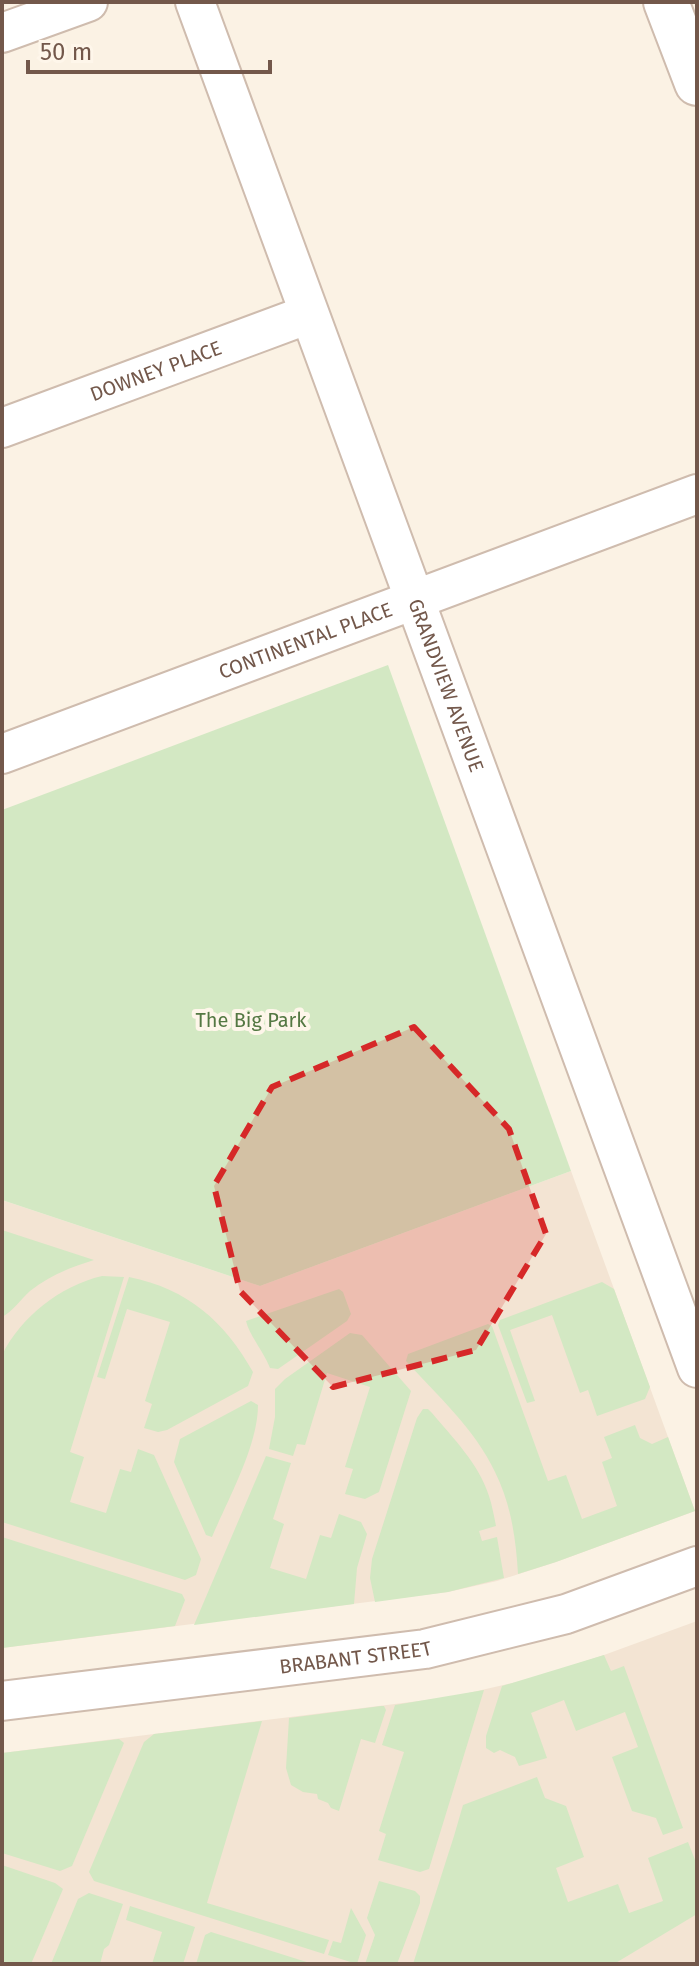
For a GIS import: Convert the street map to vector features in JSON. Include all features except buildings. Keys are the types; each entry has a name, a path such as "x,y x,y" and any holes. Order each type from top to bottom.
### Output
{"street":[{"path":"2,33 88,2"},
{"name":"GRANDVIEW AVENUE","path":"195,2 697,1368"},
{"path":"666,2 697,83"},
{"name":"DOWNEY PLACE","path":"2,428 309,314"},
{"name":"CONTINENTAL PLACE","path":"2,754 697,494"},
{"name":"BRABANT STREET","path":"2,1701 425,1649 566,1614 697,1566"}],"highlighted area":[{"path":"414,1027 509,1129 546,1234 476,1350 333,1387 240,1291 214,1186 272,1087"}],"shaded area":[{"path":"571,1171 695,1511 556,1562 497,1581 448,1592 2,1648 2,1200 260,1286"},
{"path":"697,1621 697,1964 2,1964 2,1753 451,1697 530,1679"}],"green space":[{"name":"The Big Park","path":"388,665 571,1171 260,1286 2,1200 2,810"},
{"path":"2,1230 94,1260 45,1281 2,1317"},
{"path":"102,1276 124,1277 70,1452 84,1457 70,1502 106,1513 120,1469 131,1472 138,1449 154,1455 201,1559 196,1575 185,1580 2,1522 2,1355 20,1328 43,1305 71,1287"},
{"path":"129,1277 150,1282 187,1299 217,1323 253,1372 248,1386 167,1430 158,1432 144,1428 152,1404 145,1401 170,1322 127,1309 105,1379 97,1377"},
{"path":"602,1282 614,1289 650,1387 645,1399 597,1416 588,1390 580,1393 552,1315 510,1330 535,1401 527,1403 498,1325 500,1320"},
{"path":"339,1289 351,1314 347,1321 278,1369 270,1368 246,1321"},
{"path":"488,1324 492,1326 548,1481 566,1475 582,1519 617,1506 602,1462 612,1458 604,1437 635,1425 640,1438 652,1444 668,1437 695,1511 518,1574 512,1522 487,1456 443,1400 406,1361 408,1354"},
{"path":"350,1333 362,1335 411,1391 379,1492 365,1499 345,1494 353,1469 345,1467 370,1387 327,1373 305,1445 297,1444 293,1456 269,1449 275,1417 275,1389"},
{"path":"251,1401 258,1405 253,1438 212,1537 206,1535 174,1462 180,1439"},
{"path":"423,1409 428,1409 457,1442 485,1484 496,1526 479,1531 482,1541 497,1537 504,1578 448,1592 375,1602 370,1578 372,1559 417,1418"},
{"path":"266,1456 291,1463 273,1519 284,1524 270,1568 306,1579 320,1535 331,1538 339,1514 361,1522 367,1534 357,1568 354,1604 194,1625"},
{"path":"2,1537 182,1594 185,1600 175,1626 2,1648"},
{"path":"604,1655 611,1671 624,1666 683,1828 663,1835 656,1818 632,1811 612,1757 638,1747 625,1712 576,1731 564,1700 531,1713 547,1758 519,1766 515,1757 500,1750 494,1753 486,1748 486,1736 502,1686"},
{"path":"484,1690 429,1869 420,1872 378,1860 386,1834 379,1831 404,1752 382,1745 395,1705"},
{"path":"384,1706 386,1710 375,1743 361,1739 339,1811 318,1799 317,1794 303,1792 291,1785 286,1768 289,1718"},
{"path":"262,1721 207,1903 329,1940 324,1954 94,1881 89,1872 144,1742 154,1734"},
{"path":"119,1739 124,1743 72,1866 60,1871 2,1853 2,1753"},
{"path":"537,1777 545,1798 566,1806 584,1857 556,1868 568,1902 618,1884 629,1913 663,1901 648,1858 688,1842 697,1865 697,1914 614,1964 413,1964 463,1805"},
{"path":"2,1865 55,1883 63,1889 31,1964 2,1964"},
{"path":"379,1881 415,1891 420,1896 397,1964 365,1964 375,1935 367,1918"},
{"path":"89,1893 123,1904 100,1964 51,1964 78,1899"},
{"path":"130,1906 195,1927 183,1964 152,1964 162,1932 126,1920"},
{"path":"351,1908 366,1935 357,1964 328,1955 333,1941 341,1943"},
{"path":"211,1932 313,1964 196,1964 205,1935"}]}
